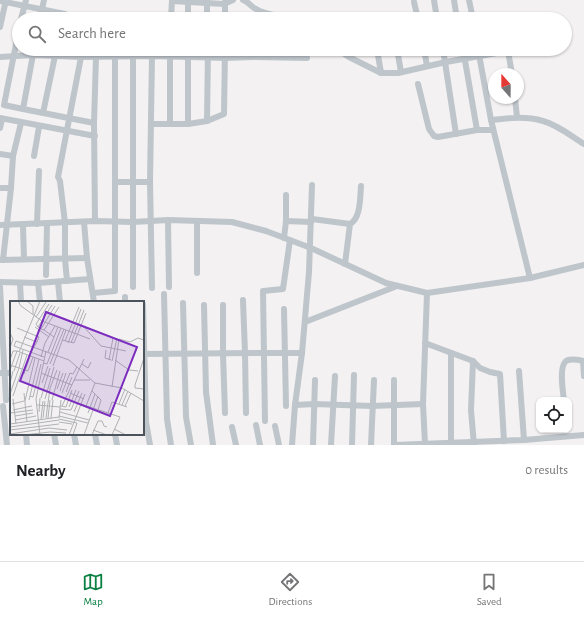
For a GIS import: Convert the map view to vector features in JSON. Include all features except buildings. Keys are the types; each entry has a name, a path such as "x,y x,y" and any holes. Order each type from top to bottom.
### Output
{"street":[{"path":"42,10 44,0"},
{"path":"171,12 172,0 225,2 233,0"},
{"path":"243,0 249,3 256,10 261,12"},
{"path":"434,0 436,12"},
{"path":"454,0 456,12"},
{"path":"469,0 472,12"},
{"path":"0,27 4,1 25,3 42,10 54,12"},
{"path":"188,1 188,12"},
{"path":"414,2 416,12"},
{"path":"0,57 13,56 2,105 94,123"},
{"path":"23,109 32,56"},
{"path":"43,113 55,56 307,58"},
{"path":"93,292 115,291 115,56"},
{"path":"133,56 133,287"},
{"path":"152,56 150,182 152,288"},
{"path":"170,56 170,124"},
{"path":"348,56 381,73 401,72 446,62 485,56"},
{"path":"378,56 381,73"},
{"path":"398,56 401,72"},
{"path":"425,56 427,66"},
{"path":"445,56 456,134"},
{"path":"464,56 477,130"},
{"path":"509,56 511,68"},
{"path":"67,281 65,259 65,223 60,182 58,177 81,57"},
{"path":"95,221 94,123 96,57"},
{"path":"188,57 188,124"},
{"path":"207,121 208,57"},
{"path":"480,57 493,130 530,278"},
{"path":"151,124 188,124 207,121 224,114 225,58"},
{"path":"418,84 431,133 438,137 477,130 493,130"},
{"path":"516,104 517,117"},
{"path":"491,120 517,117 543,121 553,124 584,144"},
{"path":"0,128 1,119 66,132 95,136"},
{"path":"21,123 13,156 8,225 1,260 87,258"},
{"path":"34,156 39,127"},
{"path":"0,154 13,156"},
{"path":"37,224 39,171"},
{"path":"115,182 150,182"},
{"path":"292,445 295,405 302,354 311,248 312,185"},
{"path":"346,264 350,224 356,218 361,186"},
{"path":"0,188 11,188"},
{"path":"265,421 263,291 283,289 287,239 286,195"},
{"path":"0,225 168,220 232,222 311,248 386,283 427,293 530,278 584,265"},
{"path":"168,220 169,287"},
{"path":"286,221 311,220 350,224"},
{"path":"197,221 197,273"},
{"path":"84,222 87,258 94,301"},
{"path":"46,276 47,224"},
{"path":"23,225 24,259"},
{"path":"0,282 38,283 90,279"},
{"path":"58,282 60,301"},
{"path":"20,283 21,301"},
{"path":"38,283 40,301"},
{"path":"305,322 397,286"},
{"path":"0,287 6,400"},
{"path":"425,444 423,404 427,293"},
{"path":"164,294 167,419 170,445"},
{"path":"243,300 246,414"},
{"path":"183,303 186,417 191,445"},
{"path":"204,304 206,392 213,445"},
{"path":"223,305 225,413"},
{"path":"284,309 286,406"},
{"path":"425,344 473,361 480,368 500,374 504,441"},
{"path":"451,353 451,444"},
{"path":"150,445 146,422 144,354 302,354"},
{"path":"564,397 562,366 564,362 568,360 584,360 584,376"},
{"path":"473,361 471,410 474,444"},
{"path":"519,371 524,440"},
{"path":"352,445 354,375"},
{"path":"331,445 335,376"},
{"path":"313,445 315,380"},
{"path":"371,445 374,380"},
{"path":"394,380 394,445 474,444 524,440 566,433 584,435"},
{"path":"295,405 334,404 372,406 423,404"},
{"path":"3,406 7,445"},
{"path":"256,425 260,445"},
{"path":"232,426 236,445"},
{"path":"275,426 279,445"},
{"path":"26,435 27,445"},
{"path":"54,435 56,445"},
{"path":"74,435 76,445"},
{"path":"95,435 97,445"},
{"path":"115,435 117,445"}]}
